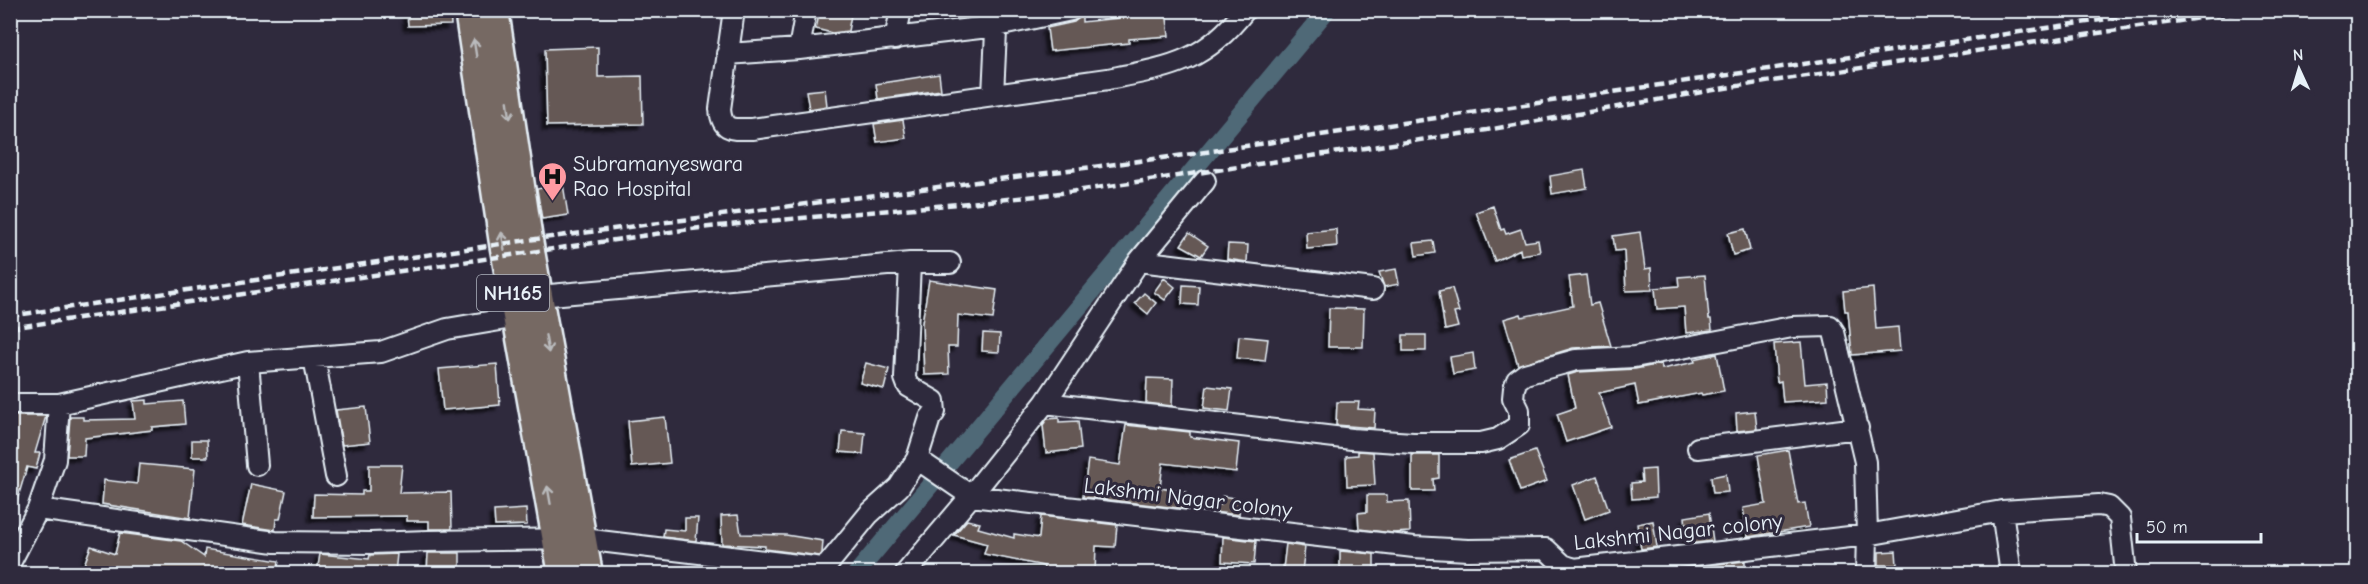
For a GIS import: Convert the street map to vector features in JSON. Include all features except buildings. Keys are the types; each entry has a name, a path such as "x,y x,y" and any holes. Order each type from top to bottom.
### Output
{"highway":[{"name":"NH165","path":"469,10 517,317 570,539 588,573"},
{"name":"NH165","path":"494,10 539,297 570,539 563,573"}],"street":[{"path":"734,10 720,109 721,120 726,127 736,129 752,129 1108,79 1167,67 1192,58 1220,40 1245,10"},
{"path":"799,49 806,10"},
{"path":"895,39 901,10"},
{"path":"727,54 895,39 997,18 1071,10"},
{"path":"993,95 997,18"},
{"path":"905,573 971,496 1045,403 1139,261 1205,181"},
{"path":"1139,261 1373,289"},
{"path":"539,297 910,263 950,263"},
{"path":"38,509 275,542 371,543 570,539 822,571 870,514 899,487 917,459 936,406 929,397 908,386 905,378 910,263"},
{"path":"10,404 59,404 248,362 381,352 447,328 517,317"},
{"path":"1045,403 1352,439 1413,443 1481,443 1498,439 1519,425 1519,410 1513,398 1514,388 1517,381 1525,374 1576,360 1634,357 1792,327 1830,326 1834,332 1865,462 1866,573"},
{"path":"314,357 336,476"},
{"path":"248,362 257,465"},
{"path":"10,563 38,509 55,460 59,404"},
{"path":"1698,448 1858,428"},
{"path":"917,459 971,496"},
{"name":"Lakshmi Nagar colony","path":"971,496 1414,547 1468,550 1546,549 1563,565 1574,569 1867,535 2002,511 2098,505 2109,507 2120,518 2126,573"},
{"path":"2002,511 2012,573"}],"waterway":[{"path":"856,574 1327,10"}],"railway":[{"path":"10,316 528,240 1185,155 2169,10"},
{"path":"10,328 683,230 1069,192 1487,130 1725,88 2254,10"}],"place":[{"name":"Subramanyeswara Rao Hospital","path":"552,202"}]}
